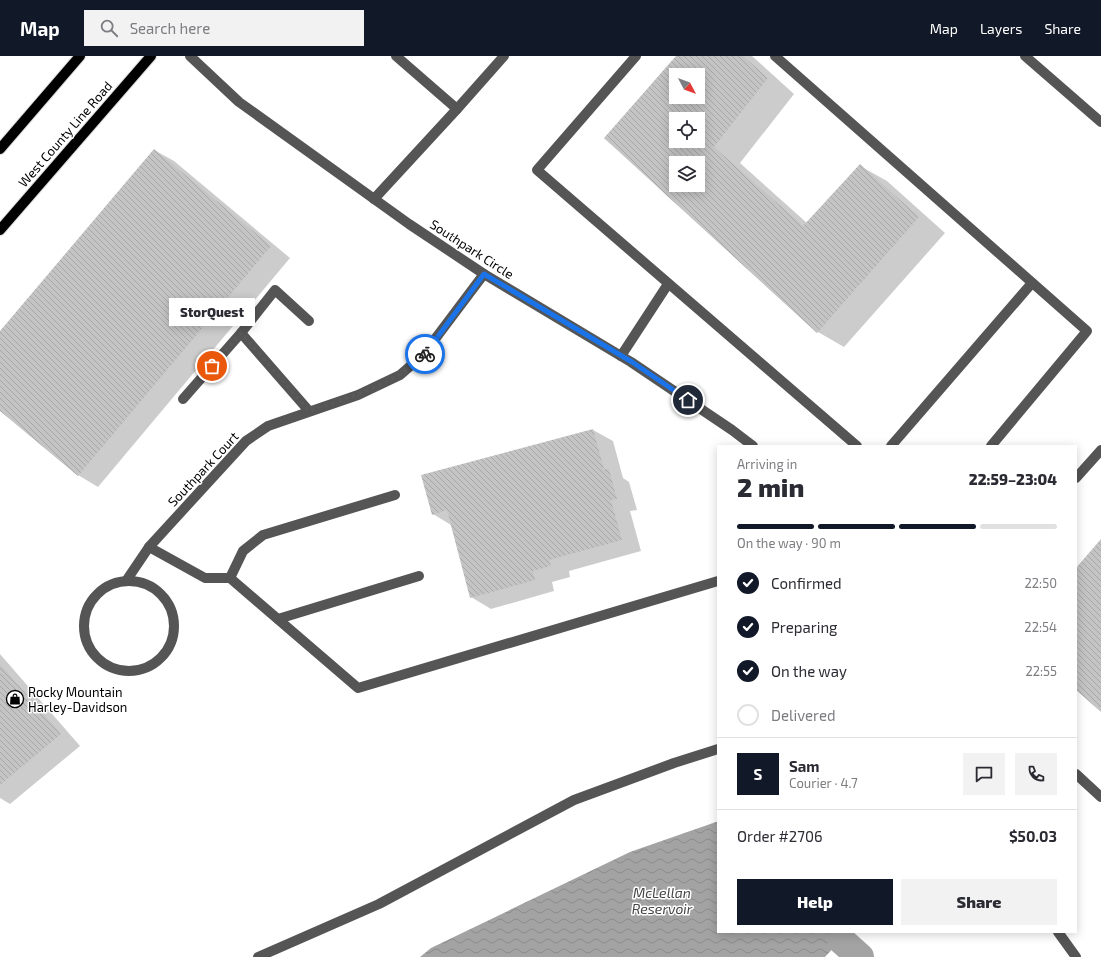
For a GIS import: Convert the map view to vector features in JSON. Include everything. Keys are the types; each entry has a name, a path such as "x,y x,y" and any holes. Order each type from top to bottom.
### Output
{"main road":[{"path":"0,149 80,56"},
{"name":"West County Line Road","path":"0,230 151,56"}],"street":[{"name":"Southpark Circle","path":"190,56 239,102 374,199 484,274 621,356 732,430 752,445"},
{"path":"396,56 457,109"},
{"path":"374,199 504,56"},
{"path":"636,56 537,170 856,445"},
{"path":"775,56 1087,332 993,445"},
{"path":"1025,56 1101,122"},
{"name":"Southpark Court","path":"126,581 148,547 246,441 268,426 358,395 400,375 424,355 484,274"},
{"path":"892,445 1032,283"},
{"path":"621,356 668,284"},
{"path":"183,399 241,333 275,290 309,321"},
{"path":"241,333 309,411"},
{"path":"1077,477 1101,450"},
{"path":"230,578 243,551 263,535 395,494"},
{"path":"148,547 204,578 230,578 358,688 717,581"},
{"path":"278,619 420,576"},
{"path":"126,581 135,581 152,586 165,599 173,615 174,632 168,649 156,662 140,670 122,671 105,665 92,654 84,638 83,620 89,603 101,590 117,582 126,581"},
{"path":"258,957 379,904 574,800 674,762 717,749"},
{"path":"1077,775 1101,797"},
{"path":"1059,933 1076,957"}],"water":[{"name":"McLellan Reservoir","path":"717,822 717,933 847,933 825,957 420,957 431,948 630,852"}],"building":[{"path":"676,56 743,56 768,78 714,147 803,226 860,164 919,217 817,333 604,138"},
{"path":"154,149 271,246 78,476 0,411 0,331"},
{"path":"593,429 604,469 609,469 617,499 611,500 622,540 549,560 551,566 533,571 535,580 470,598 447,510 432,515 421,475"},
{"path":"1101,539 1101,712 1077,691 1077,567"},
{"name":"Rocky Mountain Harley-Davidson","path":"0,664 61,734 0,785"}],"waterway":[{"path":"841,940 860,957"}],"way so far":[{"path":"212,366 241,333 309,411 358,395 400,375 425,354"}],"place":[{"name":"StorQuest","path":"212,366"},
{"name":"Rocky Mountain Harley-Davidson","path":"15,699"}],"route":[{"path":"425,354 484,274 632,362 688,400"}]}
